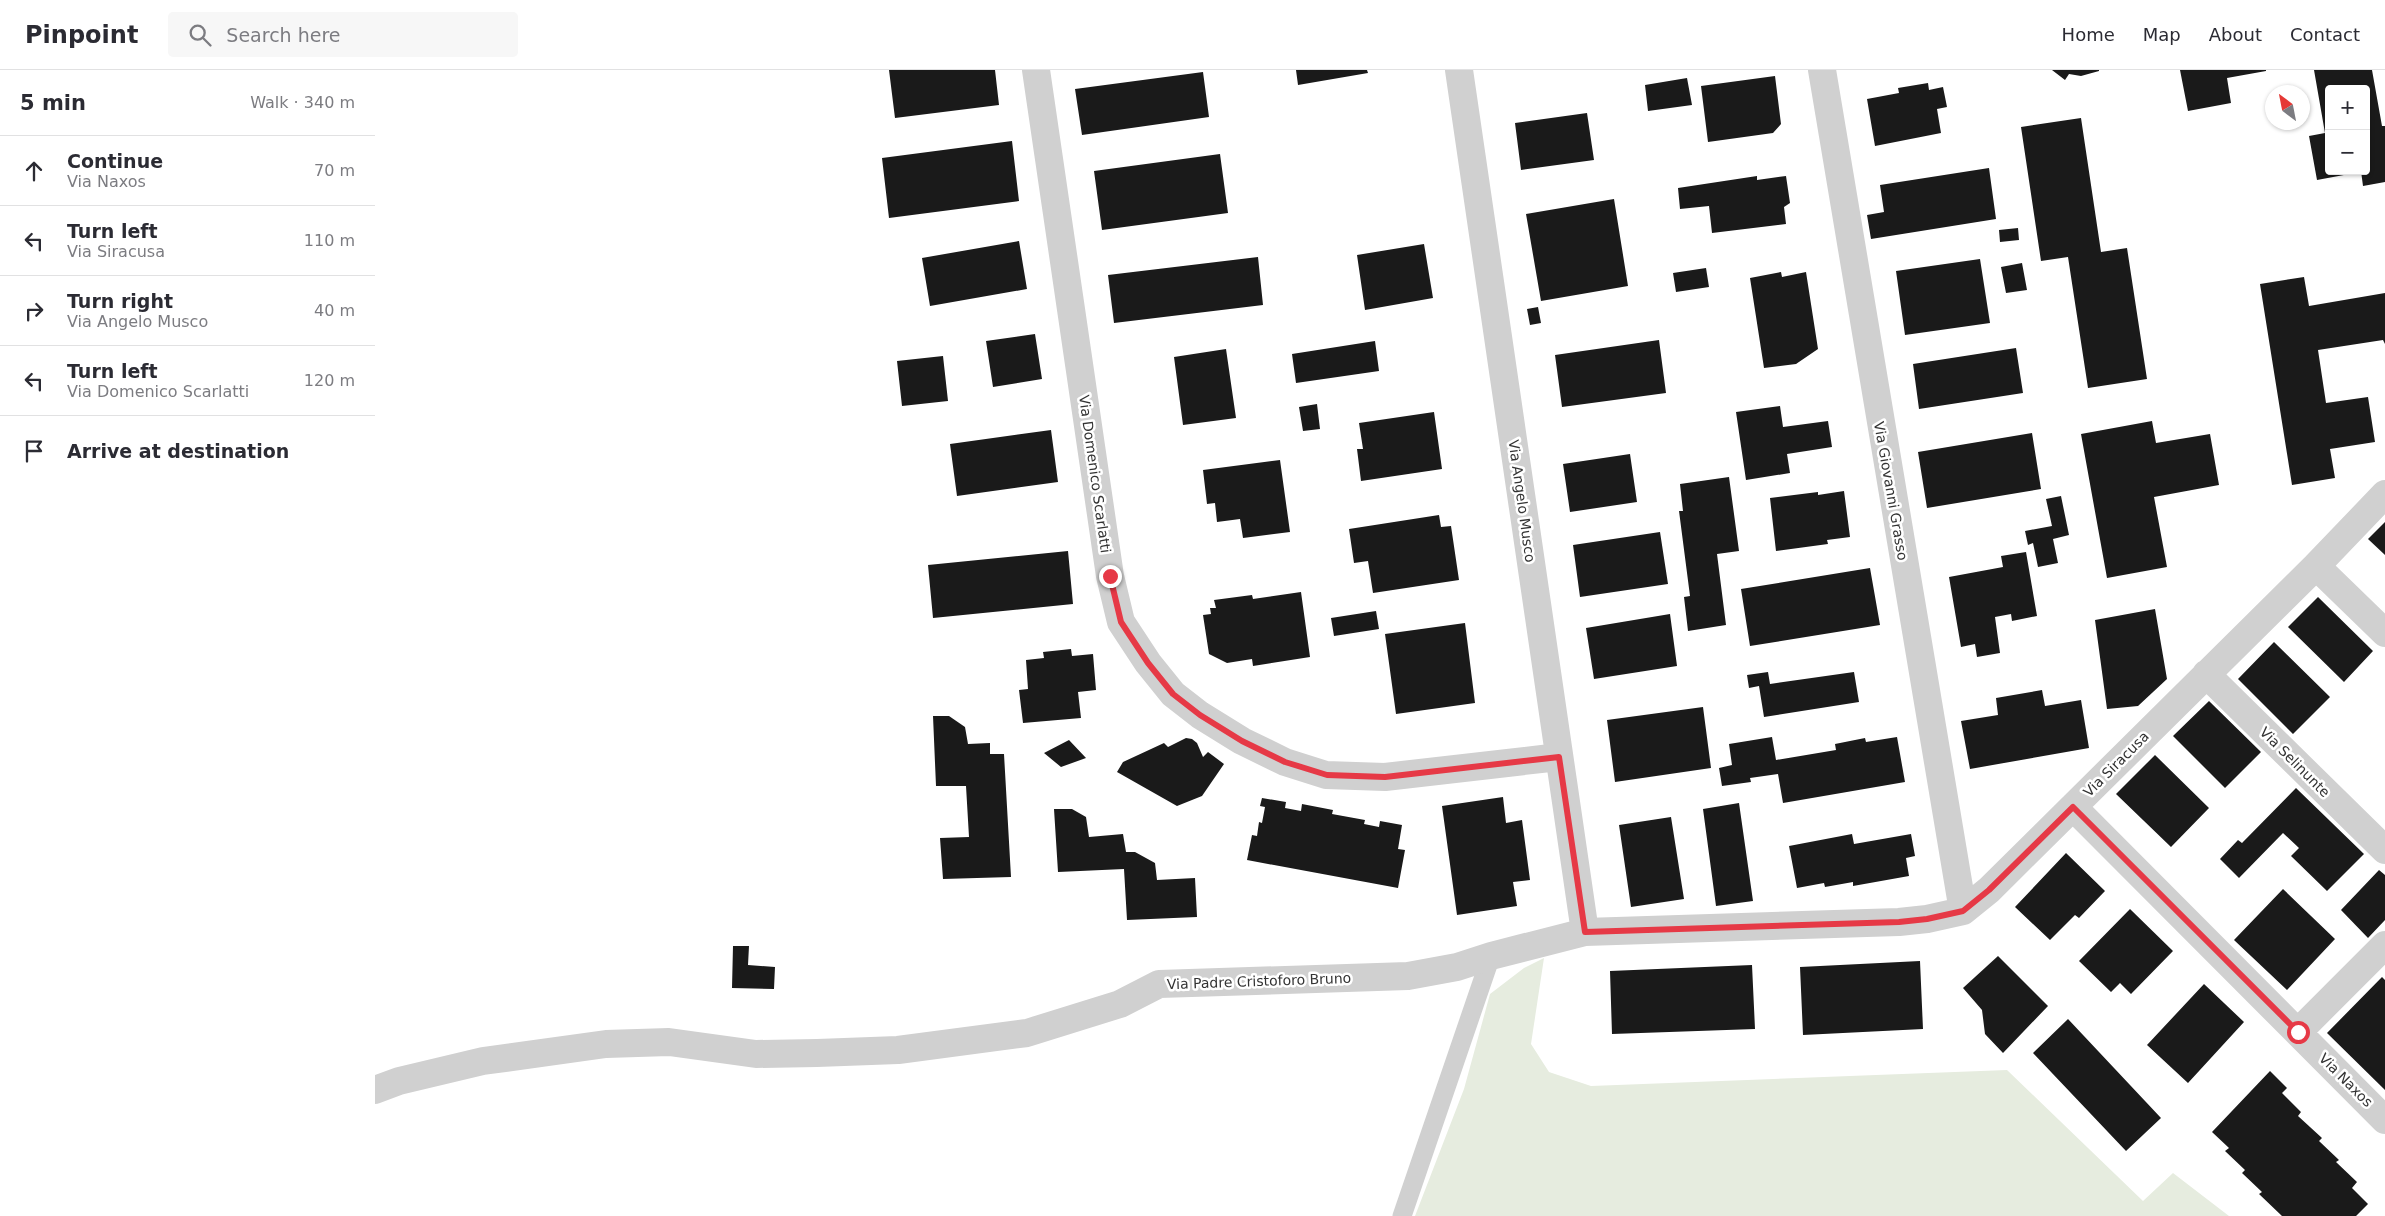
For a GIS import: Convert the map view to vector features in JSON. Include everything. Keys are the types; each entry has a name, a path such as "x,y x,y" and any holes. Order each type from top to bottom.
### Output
{"street":[{"name":"Via Domenico Scarlatti","path":"1036,70 1110,576 1121,622 1148,663 1173,694 1242,741 1285,762 1327,775 1385,777 1559,757"},
{"name":"Via Angelo Musco","path":"1459,70 1585,932"},
{"name":"Via Giovanni Grasso","path":"1822,70 1963,911"},
{"name":"Via Siracusa","path":"1585,932 1899,922 1927,919 1963,911 1989,890 2073,807 2316,566 2385,494"},
{"path":"2316,566 2385,633"},
{"name":"Via Selinunte","path":"2206,674 2385,850"},
{"name":"Via Naxos","path":"2073,807 2385,1120"},
{"name":"Via Padre Cristoforo Bruno","path":"375,1090 399,1081 483,1061 607,1044 669,1042 756,1054 898,1050 1027,1033 1119,1004 1159,984 1408,976 1457,967 1491,956 1585,932"},
{"path":"2298,1032 2385,945"}],"lane":[{"path":"1402,1216 1427,1150 1491,956"}],"shaded area":[{"path":"1544,958 1531,1044 1549,1072 1591,1086 2007,1070 2143,1201 2173,1173 2229,1216 1415,1216 1464,1089 1490,994 1524,968"}],"building":[{"path":"889,70 995,70 999,105 895,118"},
{"path":"1296,70 1367,70 1368,73 1298,85"},
{"path":"2052,70 2099,71 2081,76 2069,74 2065,80"},
{"path":"2180,70 2266,71 2227,78 2231,103 2188,111"},
{"path":"2314,70 2372,70 2382,126 2385,126 2385,182 2363,186 2362,175 2370,175 2370,85 2325,85 2325,133"},
{"path":"1203,72 1209,117 1082,135 1075,89"},
{"path":"1775,76 1781,124 1773,133 1708,142 1701,86"},
{"path":"1687,78 1692,105 1648,111 1645,85"},
{"path":"1928,83 1929,90 1943,87 1947,107 1937,109 1941,133 1875,146 1867,99 1899,93 1898,88"},
{"path":"1587,113 1594,160 1521,170 1515,123"},
{"path":"2081,118 2101,252 2127,248 2147,379 2088,388 2068,257 2041,261 2021,127"},
{"path":"2325,133 2325,175 2344,175 2317,180 2309,136"},
{"path":"1012,141 1019,201 889,218 882,158"},
{"path":"1220,154 1228,213 1102,230 1094,171"},
{"path":"1989,168 1996,219 1871,239 1867,215 1884,212 1880,185"},
{"path":"1757,176 1757,180 1786,176 1790,203 1784,207 1786,224 1712,233 1709,206 1680,209 1678,188"},
{"path":"1614,199 1628,286 1541,301 1526,214"},
{"path":"2018,228 2019,240 2000,242 1999,230"},
{"path":"1019,241 1027,289 930,306 922,258"},
{"path":"1424,244 1433,298 1365,310 1357,255"},
{"path":"1258,257 1263,305 1114,323 1108,275"},
{"path":"1980,259 1990,323 1905,335 1896,271"},
{"path":"2022,263 2027,290 2006,293 2001,267"},
{"path":"1706,268 1709,287 1676,292 1673,273"},
{"path":"1781,272 1782,277 1806,272 1818,349 1796,364 1764,368 1750,278"},
{"path":"2304,277 2309,306 2385,293 2385,344 2383,340 2318,350 2326,403 2368,397 2375,442 2330,449 2335,478 2292,485 2260,284"},
{"path":"1538,307 1541,323 1530,325 1527,309"},
{"path":"1035,334 1042,379 993,387 986,341"},
{"path":"1659,340 1666,393 1562,407 1555,355"},
{"path":"1375,341 1379,371 1296,383 1292,354"},
{"path":"2016,348 2023,393 1919,409 1913,364"},
{"path":"1226,349 1236,418 1183,425 1174,357"},
{"path":"943,356 948,401 902,406 897,361"},
{"path":"1317,404 1320,429 1303,431 1299,407"},
{"path":"1780,406 1783,427 1828,421 1832,447 1787,454 1790,473 1746,480 1736,412"},
{"path":"1434,412 1442,469 1361,481 1357,449 1363,449 1359,423"},
{"path":"2152,421 2156,443 2210,434 2219,485 2154,497 2167,567 2107,578 2081,434"},
{"path":"1051,430 1058,482 957,496 950,444"},
{"path":"2032,433 2041,489 1927,508 1918,452"},
{"path":"1630,454 1637,502 1570,512 1563,464"},
{"path":"1280,460 1290,532 1243,538 1240,519 1217,522 1215,503 1207,504 1203,470"},
{"path":"1729,477 1739,551 1717,554 1726,625 1688,631 1684,597 1690,596 1679,511 1683,511 1680,484"},
{"path":"1844,491 1850,537 1827,540 1828,544 1776,551 1770,498 1818,492 1818,495"},
{"path":"2061,496 2069,535 2053,539 2058,563 2038,567 2033,543 2028,545 2025,531 2052,526 2046,499"},
{"path":"1439,515 1441,527 1451,526 1459,580 1373,593 1368,561 1354,563 1349,529"},
{"path":"2385,522 2385,555 2368,539"},
{"path":"1660,532 1668,584 1580,597 1573,545"},
{"path":"1068,551 1073,604 933,618 928,565"},
{"path":"2026,552 2037,616 2012,621 2011,614 1995,617 2000,653 1977,657 1975,644 1961,647 1949,577 2003,567 2001,556"},
{"path":"1870,568 1880,625 1750,646 1741,589"},
{"path":"1301,592 1310,657 1253,666 1252,659 1227,663 1209,654 1203,615 1211,614 1210,608 1216,608 1214,600 1252,595 1253,599"},
{"path":"2318,597 2373,651 2344,682 2288,627"},
{"path":"2155,609 2167,679 2138,706 2107,709 2095,620"},
{"path":"1376,611 1379,629 1334,636 1331,618"},
{"path":"1670,614 1677,666 1594,679 1586,628"},
{"path":"1465,623 1475,703 1396,714 1385,634"},
{"path":"2274,642 2330,697 2293,734 2238,679"},
{"path":"1071,649 1072,656 1093,654 1096,690 1078,692 1081,718 1023,723 1019,690 1028,689 1026,660 1044,658 1043,652"},
{"path":"1768,672 1770,684 1854,672 1859,702 1764,717 1759,686 1749,688 1747,675"},
{"path":"2042,690 2045,706 2081,700 2089,748 1970,769 1961,721 1998,715 1996,698"},
{"path":"2209,701 2261,752 2225,788 2173,736"},
{"path":"1703,707 1711,768 1615,782 1607,720"},
{"path":"933,716 949,716 965,727 968,744 990,743 990,754 1004,754 1011,877 943,879 940,838 969,837 966,786 936,786"},
{"path":"1772,737 1776,760 1836,750 1835,744 1865,738 1866,742 1897,737 1905,782 1783,803 1778,774 1750,778 1751,782 1722,786 1719,768 1732,765 1729,744"},
{"path":"1186,738 1192,739 1197,743 1203,757 1208,752 1224,764 1202,796 1177,806 1117,772 1123,762 1164,743 1168,747"},
{"path":"1069,740 1086,758 1061,767 1044,753"},
{"path":"2155,755 2209,808 2171,847 2116,794"},
{"path":"2296,788 2364,854 2327,891 2291,856 2299,848 2283,833 2239,878 2220,859 2238,840 2242,843"},
{"path":"1503,797 1506,823 1522,820 1530,880 1513,882 1517,906 1457,915 1442,806"},
{"path":"1262,798 1286,802 1285,808 1301,811 1302,804 1333,810 1332,814 1365,820 1364,824 1379,827 1380,821 1402,825 1398,849 1405,850 1398,888 1247,860 1252,835 1257,836 1259,822 1262,823 1265,807 1260,806"},
{"path":"1739,803 1753,901 1716,906 1703,809"},
{"path":"1054,809 1072,809 1086,817 1089,837 1123,834 1126,852 1135,852 1155,863 1157,880 1195,878 1197,917 1127,920 1124,869 1058,872"},
{"path":"1671,817 1684,899 1631,907 1619,825"},
{"path":"1852,834 1854,844 1911,834 1915,856 1906,858 1909,876 1853,886 1853,882 1825,887 1824,883 1797,888 1789,846"},
{"path":"2066,853 2105,891 2079,918 2075,915 2050,940 2015,907"},
{"path":"2379,870 2385,875 2385,920 2368,938 2341,910"},
{"path":"2283,889 2335,939 2287,990 2234,940"},
{"path":"2130,909 2173,951 2131,994 2120,983 2111,992 2079,961"},
{"path":"733,946 749,946 748,965 775,967 774,989 732,988"},
{"path":"1998,956 2048,1006 2003,1053 1985,1034 1982,1010 1963,988"},
{"path":"1920,961 1923,1029 1803,1035 1800,967"},
{"path":"1752,965 1755,1029 1612,1034 1610,971"},
{"path":"2382,977 2385,980 2385,1090 2327,1033"},
{"path":"2204,984 2244,1022 2188,1083 2147,1045"},
{"path":"2068,1019 2161,1118 2126,1151 2033,1053"},
{"path":"2270,1071 2287,1088 2282,1093 2301,1112 2298,1116 2322,1138 2319,1141 2339,1160 2336,1162 2357,1182 2352,1188 2368,1204 2356,1216 2282,1216 2259,1194 2262,1192 2242,1173 2245,1170 2225,1151 2229,1148 2212,1132"}],"route":[{"path":"1110,576 1121,622 1148,663 1173,694 1200,715 1242,741 1285,762 1327,775 1385,777 1559,757 1585,932 1899,922 1927,919 1963,911 1989,890 2073,807 2298,1032"}]}
